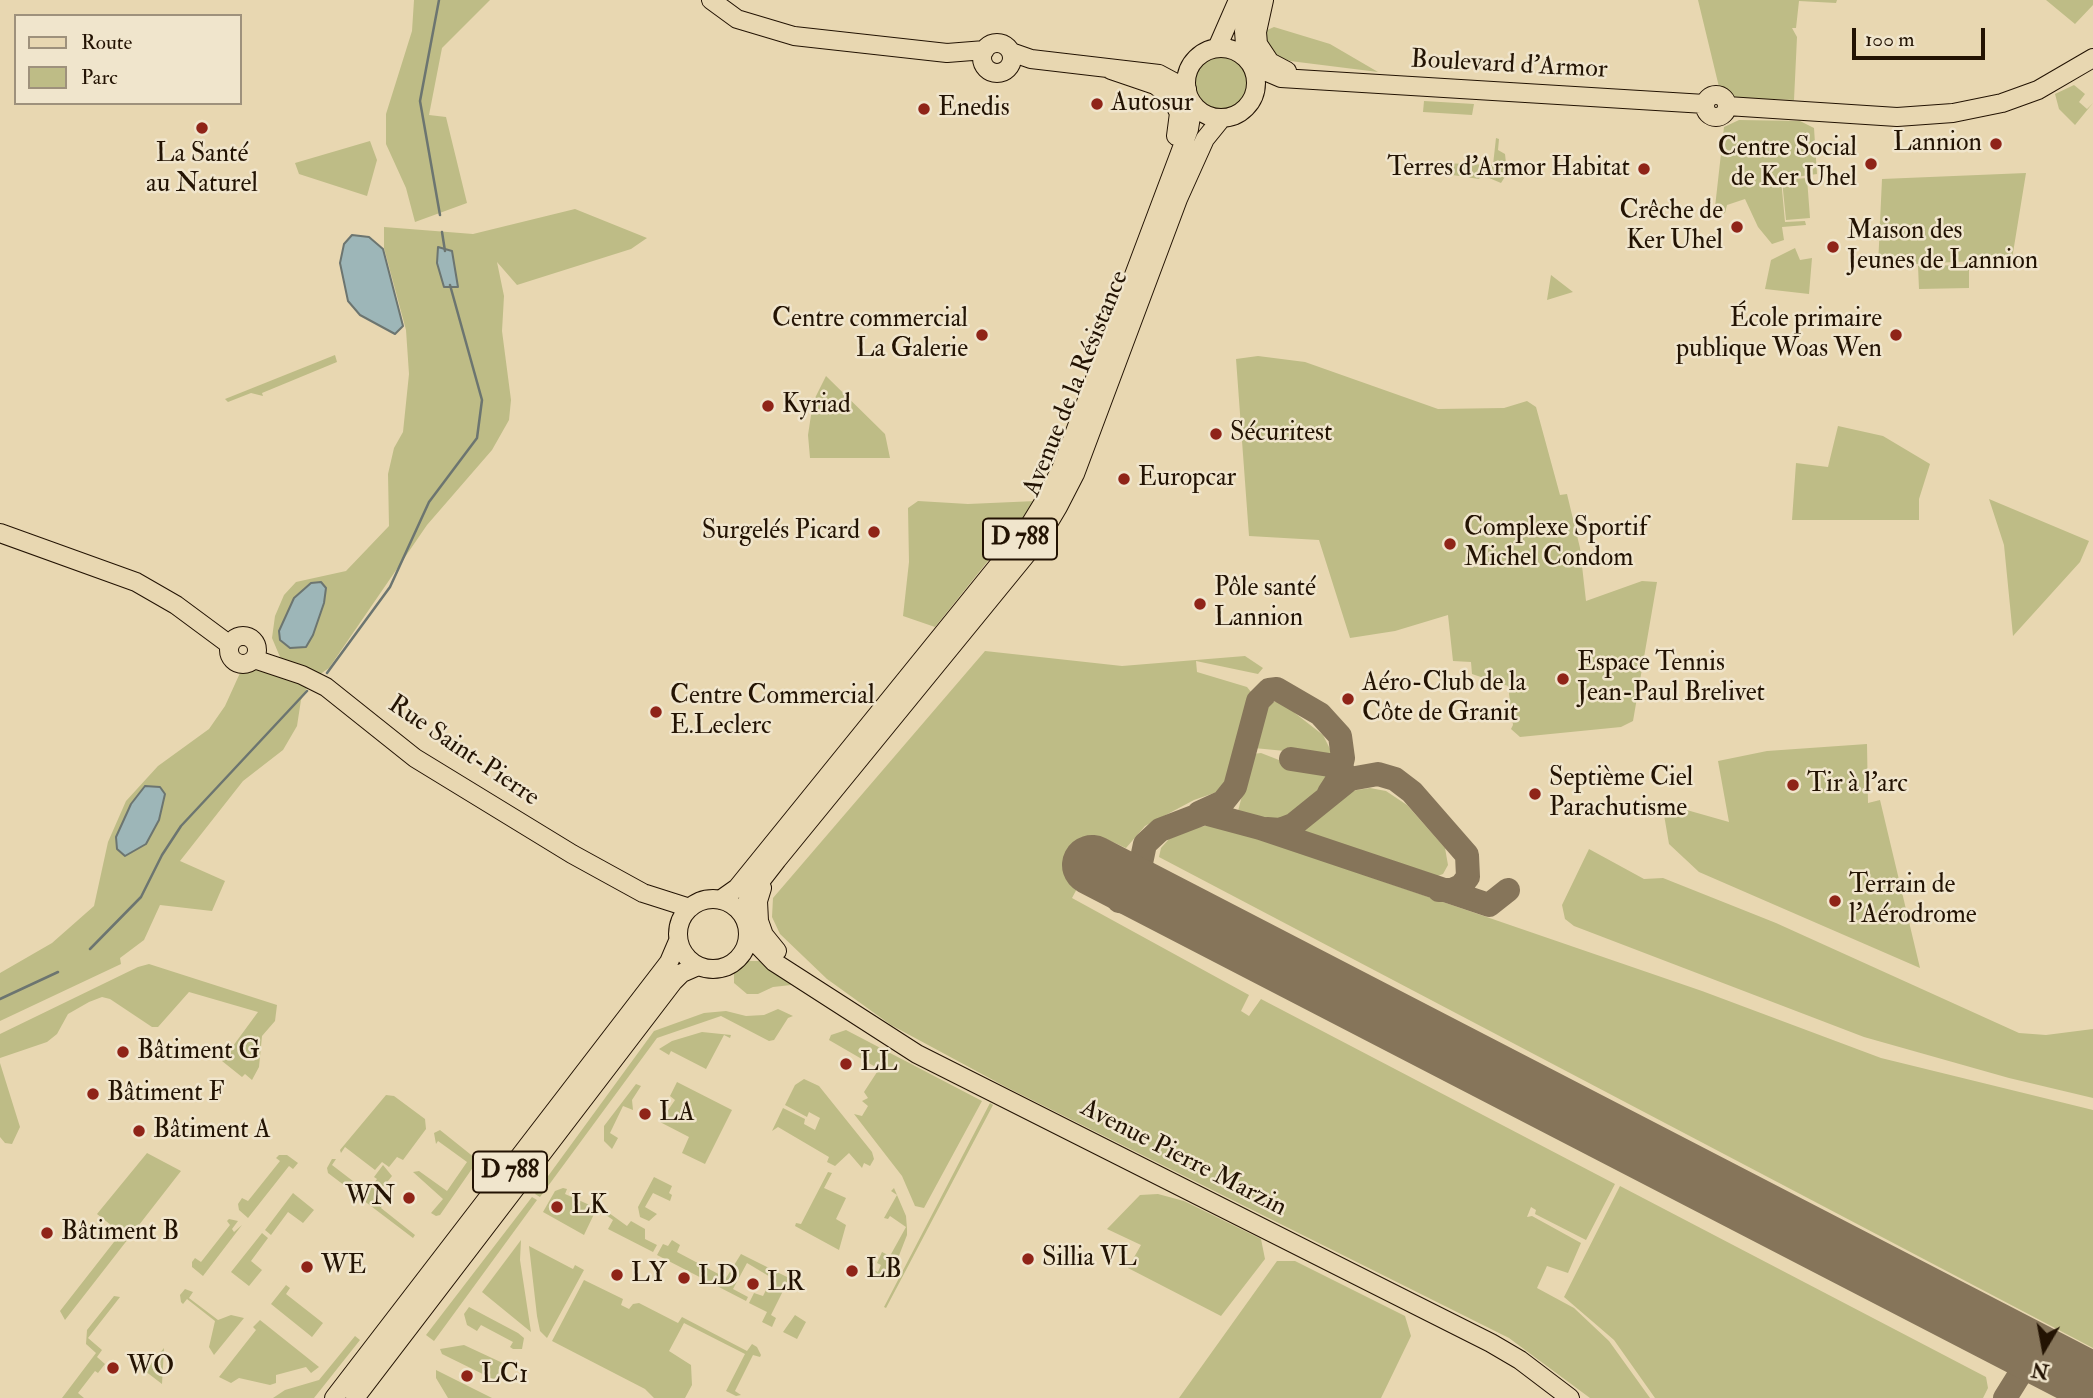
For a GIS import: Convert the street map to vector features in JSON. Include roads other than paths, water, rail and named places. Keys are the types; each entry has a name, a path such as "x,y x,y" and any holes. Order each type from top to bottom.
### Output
{"main road":[{"path":"711,0 737,19 769,31 985,59 995,72 1009,60"},
{"path":"1217,48 1238,0"},
{"path":"985,59 991,44 1000,43 1009,60 1026,65 1085,66 1159,74 1190,96 1206,114 1222,118 1238,114 1253,98 1256,82 1249,62 1244,31 1256,0"},
{"path":"1264,0 1257,32 1263,54 1276,67 1311,79"},
{"path":"1111,70 1160,69 1196,58 1217,48 1233,50 1249,62"},
{"path":"1190,96 1188,72 1196,58"},
{"name":"Boulevard d'Armor","path":"1249,62 1272,76 1705,104 1716,96 1722,97 1727,106 1897,117 1953,113 2002,103 2038,90 2093,58"},
{"path":"1111,70 1155,85 1174,100 1179,113 1180,125 1143,247"},
{"name":"Boulevard d'Armor","path":"1253,98 1273,88 1311,79"},
{"name":"Avenue de la Résistance","path":"720,900 737,888 1026,531 1061,469 1189,129 1190,96"},
{"name":"Avenue de la Résistance","path":"743,916 750,897 777,860 1039,538 1058,507 1075,474 1178,199 1205,139 1222,118"},
{"name":"Rue Saint-Pierre","path":"0,533 136,582 176,605 230,645 236,638 249,638 256,647 254,659 302,675 326,687 399,746 445,778 643,893 662,908 678,936"},
{"path":"777,860 761,892 759,921 768,941 797,968 810,985"},
{"name":"Rue Saint-Pierre","path":"643,893 690,908"},
{"path":"720,900 732,905 743,916 748,935 738,959 718,969 698,966 687,957 678,936 681,919 690,908 704,901 720,900"},
{"name":"Avenue Pierre Marzin","path":"748,935 775,962 917,1054 1491,1343 1520,1360 1570,1398"},
{"name":"D 788","path":"334,1398 669,962 678,936"},
{"name":"Avenue Pierre Marzin","path":"738,959 775,962"},
{"name":"D 788","path":"355,1398 673,982 687,969 698,966"}],"water":[{"path":"352,235 369,237 383,249 403,326 395,334 360,315 348,301 340,263 344,244"},
{"path":"438,247 452,251 458,287 444,287 437,263"},
{"path":"321,582 326,588 324,603 313,635 306,647 290,648 280,640 279,631 294,598 311,583"},
{"path":"145,786 160,787 165,794 159,820 146,844 125,856 117,849 116,837 131,804"}],"waterway":[{"path":"439,0 420,101 440,215"},
{"path":"442,232 445,251"},
{"path":"327,673 390,587 429,502 477,438 482,400 450,285"},
{"path":"90,949 141,897 162,855 181,826 307,691"},
{"path":"0,999 58,972"}],"place":[{"name":"Autosur","path":"1097,104"},
{"name":"Enedis","path":"924,109"},
{"name":"La Santé au Naturel","path":"202,128"},
{"name":"Lannion","path":"1996,144"},
{"name":"Centre Social de Ker Uhel","path":"1871,164"},
{"name":"Terres d'Armor Habitat","path":"1644,169"},
{"name":"Crêche de Ker Uhel","path":"1737,227"},
{"name":"Maison des Jeunes de Lannion","path":"1833,247"},
{"name":"Centre commercial La Galerie","path":"982,335"},
{"name":"École primaire publique Woas Wen","path":"1896,335"},
{"name":"Kyriad","path":"768,406"},
{"name":"Sécuritest","path":"1216,434"},
{"name":"Europcar","path":"1124,479"},
{"name":"Surgelés Picard","path":"874,532"},
{"name":"Complexe Sportif Michel Condom","path":"1450,544"},
{"name":"Pôle santé Lannion","path":"1200,604"},
{"name":"Espace Tennis Jean-Paul Brelivet","path":"1563,679"},
{"name":"Aéro-Club de la Côte de Granit","path":"1348,699"},
{"name":"Centre Commercial E.Leclerc","path":"656,712"},
{"name":"Tir à l'arc","path":"1793,785"},
{"name":"Septième Ciel Parachutisme","path":"1535,794"},
{"name":"Terrain de l'Aérodrome","path":"1835,901"},
{"name":"Bâtiment G","path":"123,1052"},
{"name":"LL","path":"846,1064"},
{"name":"Bâtiment F","path":"93,1094"},
{"name":"LA","path":"645,1114"},
{"name":"Bâtiment A","path":"139,1131"},
{"name":"WN","path":"409,1198"},
{"name":"LK","path":"557,1207"},
{"name":"Bâtiment B","path":"47,1233"},
{"name":"Sillia VL","path":"1028,1259"},
{"name":"WE","path":"307,1267"},
{"name":"LB","path":"852,1271"},
{"name":"LY","path":"617,1275"},
{"name":"LD","path":"684,1278"},
{"name":"LR","path":"753,1284"},
{"name":"WO","path":"113,1368"},
{"name":"LC1","path":"467,1376"}]}
